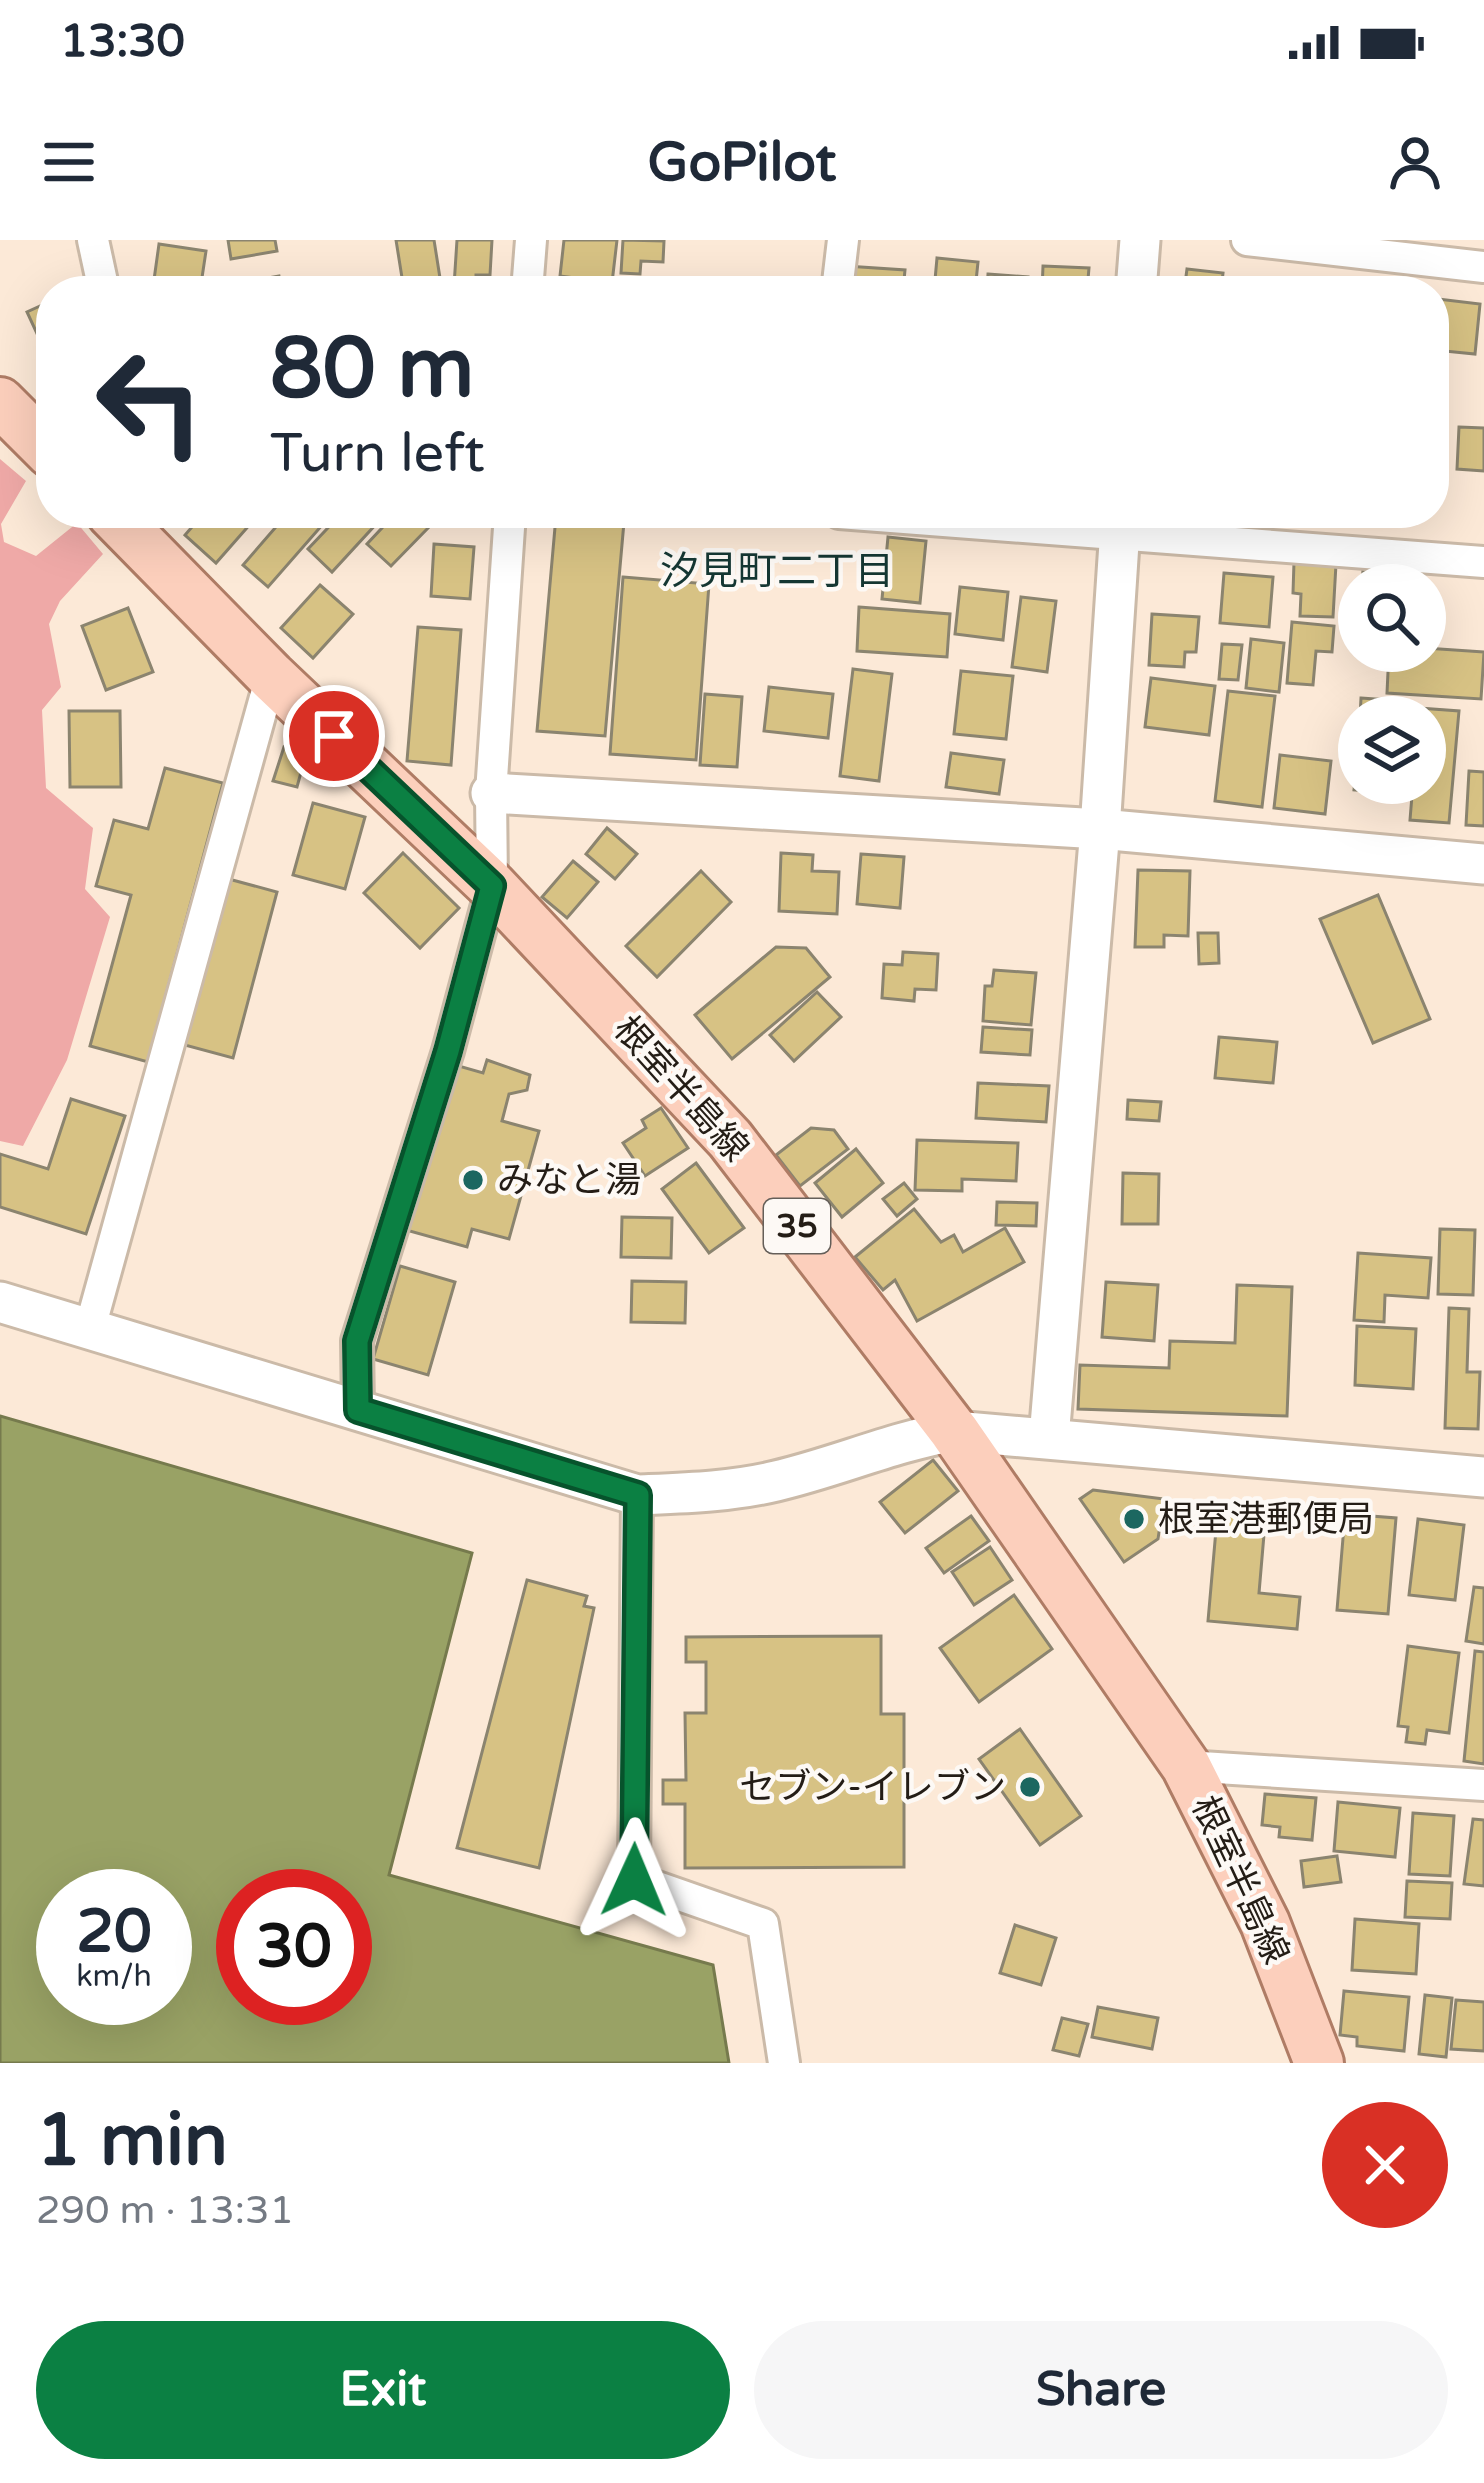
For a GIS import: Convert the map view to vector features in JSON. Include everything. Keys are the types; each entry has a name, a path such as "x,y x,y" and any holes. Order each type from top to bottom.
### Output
{"main road":[{"path":"0,402 36,438"},
{"name":"根室半島線","path":"126,528 271,676 492,886 730,1139 954,1431 1186,1766 1265,1922 1319,2063"}],"street":[{"path":"93,240 101,276"},
{"path":"528,276 530,240"},
{"path":"839,276 843,240"},
{"path":"1137,276 1140,240"},
{"path":"1246,240 1484,267"},
{"path":"358,1410 357,1341 448,1051 492,886 491,793 509,528"},
{"path":"1049,1438 1121,528"},
{"path":"1150,528 1484,562"},
{"path":"90,1328 271,676"},
{"path":"491,793 1100,829 1484,864"},
{"path":"0,1302 638,1495 726,1491 778,1481 902,1440 954,1431 1484,1477"},
{"path":"638,1495 634,1880 764,1924 784,2063"},
{"path":"1186,1766 1484,1785"}],"shaded area":[{"path":"0,459 26,481 1,524 4,542 36,556 71,528 81,528 103,554 60,601 49,624 61,687 42,710 46,788 93,828 85,889 110,917 67,1060 23,1146 0,1141"},
{"path":"0,1416 472,1553 389,1875 713,1965 729,2063 0,2063"}],"building":[{"path":"228,240 275,240 277,251 231,259"},
{"path":"396,240 434,240 440,276 402,276"},
{"path":"457,240 492,240 490,275 455,276"},
{"path":"564,240 617,240 613,276 560,276"},
{"path":"623,240 664,241 663,262 641,261 640,274 621,273"},
{"path":"159,244 206,251 202,276 155,276"},
{"path":"937,258 978,262 977,276 935,276"},
{"path":"846,266 905,270 904,276 845,276"},
{"path":"1043,266 1089,268 1088,276 1043,276"},
{"path":"1187,269 1223,273 1223,276 1186,276"},
{"path":"1449,300 1480,304 1475,354 1449,351"},
{"path":"36,308 36,332 27,312"},
{"path":"1459,427 1484,428 1484,471 1457,469"},
{"path":"191,528 247,528 216,563 185,535"},
{"path":"275,528 320,528 268,587 243,565"},
{"path":"328,528 372,528 332,572 308,549"},
{"path":"382,528 428,528 391,566 367,544"},
{"path":"555,528 623,528 605,736 537,731"},
{"path":"888,537 926,541 920,603 882,599"},
{"path":"434,544 474,547 470,599 431,596"},
{"path":"1294,562 1336,564 1333,617 1300,616 1301,594 1293,593"},
{"path":"1224,573 1273,577 1269,627 1220,623"},
{"path":"623,577 709,584 696,760 610,754"},
{"path":"320,585 353,614 313,658 281,628"},
{"path":"960,587 1008,592 1003,640 955,634"},
{"path":"1021,597 1056,601 1047,672 1012,667"},
{"path":"859,607 950,614 947,657 857,651"},
{"path":"128,608 153,672 106,690 82,626"},
{"path":"1152,614 1199,617 1196,652 1185,652 1184,667 1149,665"},
{"path":"1292,622 1334,626 1332,652 1316,651 1313,685 1287,683"},
{"path":"418,627 461,630 451,765 407,761"},
{"path":"1251,639 1284,643 1279,692 1246,688"},
{"path":"1222,644 1242,645 1238,680 1219,679"},
{"path":"1446,649 1484,652 1481,699 1387,693 1388,672 1446,672"},
{"path":"853,669 892,674 879,781 840,776"},
{"path":"961,671 1013,676 1006,739 954,734"},
{"path":"1151,678 1215,686 1209,735 1145,727"},
{"path":"769,687 833,694 828,738 764,731"},
{"path":"1228,691 1275,696 1262,807 1215,801"},
{"path":"705,694 742,697 737,767 700,765"},
{"path":"1446,710 1459,711 1449,823 1410,820 1411,804 1446,804"},
{"path":"69,711 120,711 121,787 70,787"},
{"path":"284,747 306,754 297,787 273,781"},
{"path":"951,753 1004,760 999,794 946,787"},
{"path":"1280,755 1331,761 1325,814 1274,808"},
{"path":"165,768 223,783 148,1062 90,1046 131,895 96,886 114,820 148,829"},
{"path":"1469,771 1484,772 1484,826 1466,825"},
{"path":"313,803 365,817 345,889 293,875"},
{"path":"607,828 637,854 615,879 586,854"},
{"path":"403,853 459,908 420,948 364,893"},
{"path":"781,853 813,855 812,871 839,872 837,914 779,911"},
{"path":"861,854 904,857 900,908 857,904"},
{"path":"573,861 598,882 567,918 542,897"},
{"path":"1138,870 1190,871 1188,936 1164,935 1164,947 1135,947"},
{"path":"701,871 731,902 657,977 626,946"},
{"path":"225,878 277,892 233,1058 181,1044"},
{"path":"1378,895 1430,1019 1373,1043 1320,919"},
{"path":"1198,933 1218,933 1219,963 1199,964"},
{"path":"776,947 806,948 830,977 732,1059 695,1015"},
{"path":"903,952 938,954 936,990 915,989 914,1001 882,998 884,964 902,965"},
{"path":"994,970 1036,973 1031,1025 983,1021 985,986 992,986"},
{"path":"817,992 841,1017 794,1061 770,1035"},
{"path":"983,1027 1032,1030 1030,1055 981,1052"},
{"path":"1219,1037 1277,1042 1273,1083 1215,1078"},
{"name":"みなと湯","path":"487,1060 530,1075 527,1090 509,1094 502,1121 539,1131 509,1239 472,1229 467,1247 406,1230 452,1064 483,1073"},
{"path":"978,1083 1049,1086 1046,1122 976,1118"},
{"path":"71,1099 125,1116 86,1234 0,1207 0,1154 48,1169"},
{"path":"1128,1100 1161,1102 1159,1121 1127,1119"},
{"path":"661,1108 688,1148 645,1176 623,1143 646,1128 642,1120"},
{"path":"811,1128 834,1130 848,1149 800,1186 776,1155"},
{"path":"917,1140 1018,1143 1016,1181 962,1179 962,1191 915,1190"},
{"path":"856,1149 883,1183 842,1217 815,1183"},
{"path":"696,1163 744,1228 709,1253 662,1189"},
{"path":"1123,1173 1159,1174 1158,1224 1122,1224"},
{"path":"904,1183 917,1199 897,1216 883,1199"},
{"path":"997,1202 1037,1203 1036,1226 996,1225"},
{"path":"914,1209 941,1242 954,1235 963,1252 1005,1228 1024,1262 917,1321 895,1280 883,1290 855,1257"},
{"path":"622,1217 672,1218 671,1258 621,1257"},
{"path":"1440,1229 1475,1230 1473,1295 1438,1294"},
{"path":"1358,1253 1431,1258 1428,1298 1385,1295 1384,1322 1354,1320"},
{"path":"400,1266 455,1282 428,1375 373,1359"},
{"path":"632,1281 686,1282 685,1323 631,1322"},
{"path":"1106,1282 1158,1285 1154,1341 1102,1337"},
{"path":"1237,1285 1292,1287 1287,1416 1078,1409 1080,1365 1169,1368 1170,1341 1235,1343"},
{"path":"1449,1308 1469,1309 1467,1372 1480,1372 1478,1429 1445,1428"},
{"path":"1357,1326 1416,1329 1413,1389 1355,1385"},
{"path":"933,1460 958,1491 905,1533 880,1502"},
{"path":"1093,1490 1164,1499 1158,1539 1124,1562 1080,1499"},
{"path":"1218,1507 1266,1511 1259,1593 1300,1597 1297,1629 1208,1621"},
{"path":"1345,1514 1396,1518 1388,1614 1337,1610"},
{"path":"971,1516 989,1541 944,1573 926,1548"},
{"path":"1418,1519 1464,1525 1455,1600 1409,1595"},
{"path":"990,1547 1012,1580 974,1605 952,1572"},
{"path":"527,1580 587,1596 584,1606 594,1608 539,1868 457,1848"},
{"path":"1474,1587 1484,1588 1484,1644 1466,1641"},
{"path":"1014,1595 1052,1649 979,1702 940,1648"},
{"path":"881,1636 881,1714 904,1714 904,1867 685,1868 685,1804 663,1804 663,1780 686,1780 685,1713 706,1713 706,1662 686,1662 686,1637"},
{"path":"1408,1646 1459,1653 1449,1733 1427,1730 1425,1744 1406,1742 1408,1727 1398,1726"},
{"path":"1475,1651 1484,1652 1484,1764 1464,1761"},
{"name":"セブン-イレブン","path":"1020,1729 1081,1816 1040,1845 979,1759"},
{"path":"1265,1794 1316,1798 1312,1840 1279,1837 1280,1827 1262,1825"},
{"path":"1338,1802 1400,1808 1395,1857 1334,1851"},
{"path":"1413,1813 1454,1816 1450,1876 1409,1874"},
{"path":"1473,1819 1484,1820 1484,1886 1464,1884"},
{"path":"1337,1856 1341,1882 1304,1887 1301,1861"},
{"path":"1407,1881 1452,1883 1450,1919 1405,1917"},
{"path":"1355,1919 1419,1924 1416,1974 1352,1970"},
{"path":"1015,1925 1056,1938 1041,1985 1000,1973"},
{"path":"1344,1991 1409,1997 1404,2051 1357,2046 1357,2037 1340,2035"},
{"path":"1425,1995 1452,1998 1446,2057 1419,2054"},
{"path":"1456,2000 1484,2002 1484,2051 1451,2049"},
{"path":"1098,2007 1158,2018 1152,2049 1092,2037"},
{"path":"1062,2018 1088,2024 1079,2056 1053,2050"}],"place":[{"name":"みなと湯","path":"473,1180"},
{"name":"根室港郵便局","path":"1134,1519"},
{"name":"セブン-イレブン","path":"1030,1787"}],"district":[{"name":"汐見町二丁目","path":"777,571"}],"route":[{"path":"334,736 492,886 448,1051 357,1341 358,1410 638,1495 634,1880"}]}
